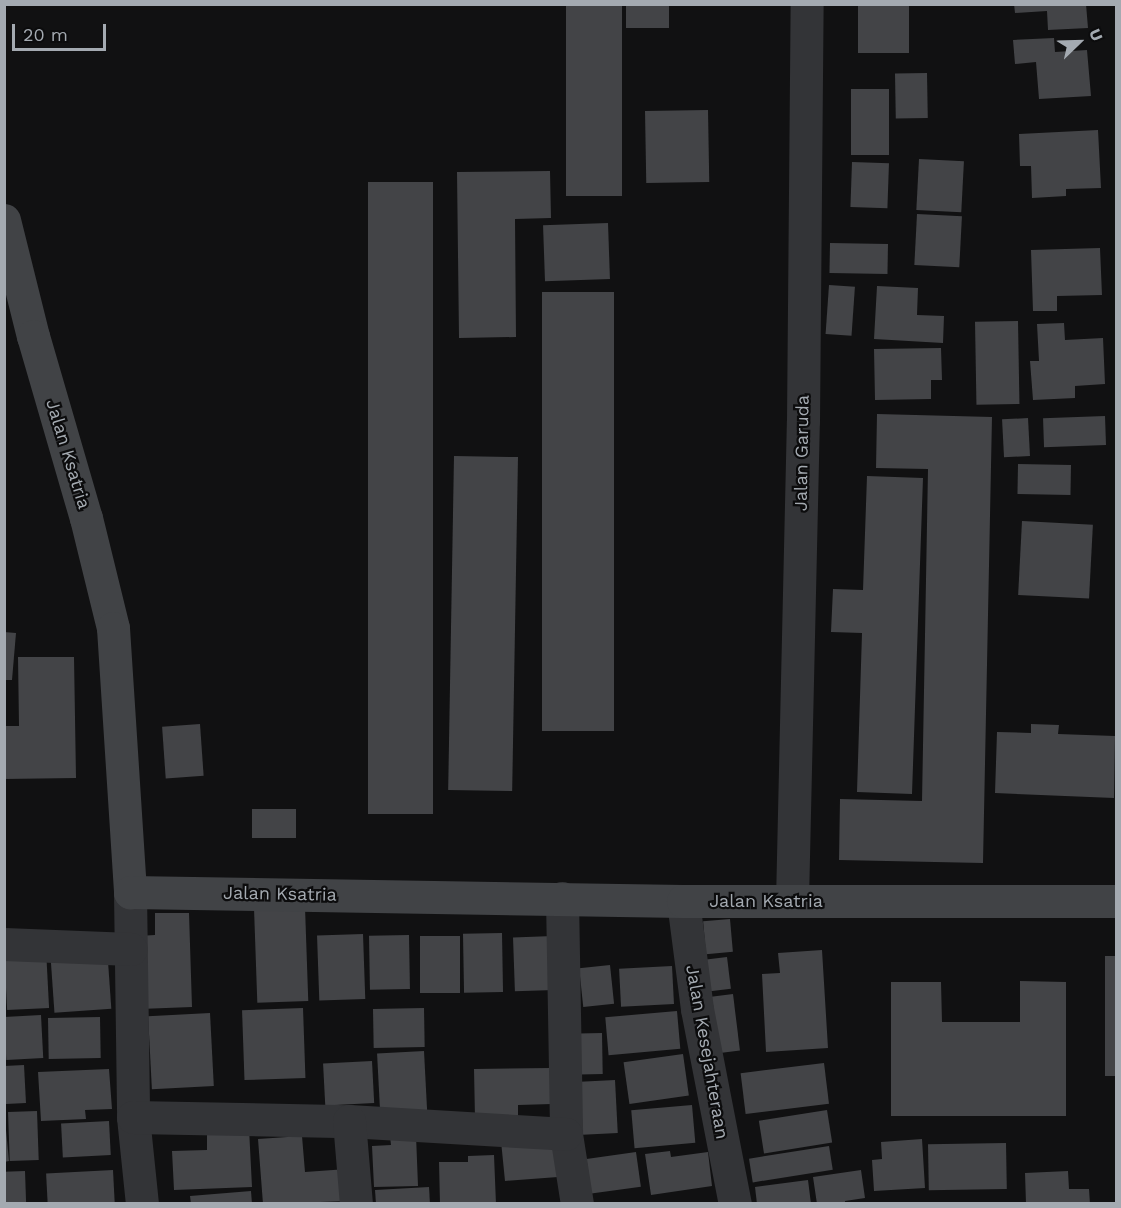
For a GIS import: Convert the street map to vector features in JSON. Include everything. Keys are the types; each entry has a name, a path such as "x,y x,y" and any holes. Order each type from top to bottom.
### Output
{"street":[{"name":"Jalan Garuda","path":"792,901 803,421 807,4"},
{"name":"Jalan Ksatria","path":"4,220 33,336 86,518 113,628 130,892 682,901 1116,901"},
{"path":"130,892 133,1117 142,1203"},
{"path":"562,898 566,1134 577,1203"},
{"name":"Jalan Kesejahteraan","path":"682,901 697,1009 735,1203"},
{"path":"4,944 131,949"},
{"path":"133,1117 349,1121 566,1134"},
{"path":"349,1121 356,1203"}],"building":[{"path":"566,4 622,4 622,196 566,196"},
{"path":"626,4 669,4 669,28 626,28"},
{"path":"858,4 909,4 909,53 858,53"},
{"path":"1014,4 1086,4 1088,28 1048,30 1047,11 1015,13"},
{"path":"1054,38 1055,52 1087,50 1091,96 1039,99 1036,62 1015,64 1013,40"},
{"path":"927,73 928,118 896,119 895,74"},
{"path":"851,89 889,89 889,155 851,155"},
{"path":"708,110 709,182 646,183 645,111"},
{"path":"1098,130 1101,188 1066,189 1066,196 1032,198 1031,166 1020,166 1019,134"},
{"path":"919,159 964,161 961,212 916,210"},
{"path":"852,162 889,163 887,208 850,207"},
{"path":"550,171 551,218 515,219 516,337 459,338 457,172"},
{"path":"368,182 433,182 433,814 368,814"},
{"path":"917,214 962,216 959,267 914,265"},
{"path":"608,223 610,279 545,281 543,225"},
{"path":"830,243 888,244 887,274 829,273"},
{"path":"1100,248 1102,295 1057,296 1057,311 1033,311 1031,250"},
{"path":"829,285 855,287 852,336 826,334"},
{"path":"877,286 918,288 917,315 944,316 943,343 874,339"},
{"path":"542,292 614,292 614,731 542,731"},
{"path":"1018,321 1019,404 976,405 975,322"},
{"path":"1064,323 1065,340 1103,338 1105,384 1075,386 1075,398 1033,400 1030,361 1039,361 1037,324"},
{"path":"941,348 942,380 931,380 931,399 875,400 874,349"},
{"path":"877,414 992,417 983,863 839,860 840,799 922,801 928,469 876,468"},
{"path":"1105,416 1106,445 1044,447 1043,418"},
{"path":"1028,418 1030,456 1004,457 1002,419"},
{"path":"454,456 518,457 512,791 448,790"},
{"path":"1018,464 1071,465 1070,495 1017,494"},
{"path":"867,476 923,478 912,794 857,792 862,633 831,632 833,589 863,590"},
{"path":"1022,521 1093,525 1089,599 1018,595"},
{"path":"4,632 16,633 12,680 4,680"},
{"path":"18,657 74,657 76,778 4,779 4,726 19,726"},
{"path":"200,724 204,776 166,779 162,727"},
{"path":"1031,724 1059,725 1058,734 1115,736 1114,798 995,793 997,732 1031,733"},
{"path":"252,809 296,809 296,838 252,838"},
{"path":"305,907 308,1001 257,1003 254,909"},
{"path":"155,913 189,913 192,1007 140,1009 138,936 155,935"},
{"path":"730,919 733,952 706,954 703,921"},
{"path":"502,933 503,992 464,993 463,934"},
{"path":"363,934 365,999 319,1001 317,936"},
{"path":"409,935 410,989 370,990 369,936"},
{"path":"420,936 460,936 460,993 420,993"},
{"path":"553,936 555,990 515,991 513,937"},
{"path":"107,947 111,1009 54,1013 50,951"},
{"path":"46,949 49,1008 7,1010 4,951"},
{"path":"822,950 828,1048 766,1052 762,974 780,973 778,953"},
{"path":"1105,956 1116,956 1116,1076 1105,1076"},
{"path":"727,957 731,989 706,992 702,960"},
{"path":"610,965 614,1004 583,1007 579,968"},
{"path":"672,966 674,1004 621,1007 619,969"},
{"path":"1020,981 1066,982 1066,1116 891,1116 891,982 941,982 942,1022 1020,1022"},
{"path":"733,994 740,1051 716,1053 709,997"},
{"path":"303,1008 305,1078 244,1080 242,1010"},
{"path":"424,1008 425,1047 374,1048 373,1009"},
{"path":"677,1011 680,1049 609,1055 605,1017"},
{"path":"210,1013 214,1086 152,1089 148,1016"},
{"path":"41,1015 43,1058 6,1060 4,1017"},
{"path":"100,1017 101,1058 49,1059 48,1018"},
{"path":"579,1033 602,1033 603,1074 580,1074"},
{"path":"424,1051 427,1110 380,1112 377,1053"},
{"path":"683,1054 689,1096 629,1104 624,1062"},
{"path":"372,1061 374,1103 325,1106 323,1064"},
{"path":"824,1063 829,1104 746,1114 741,1073"},
{"path":"24,1065 26,1103 6,1104 4,1066"},
{"path":"551,1068 552,1104 518,1105 518,1118 475,1119 474,1069"},
{"path":"109,1069 112,1109 85,1110 86,1119 41,1121 38,1072"},
{"path":"615,1080 618,1133 583,1135 580,1082"},
{"path":"692,1105 695,1143 635,1148 631,1110"},
{"path":"827,1110 832,1143 764,1153 759,1121"},
{"path":"37,1111 39,1160 10,1161 8,1112"},
{"path":"109,1121 111,1155 63,1157 61,1124"},
{"path":"249,1128 252,1187 174,1190 172,1151 207,1150 207,1129"},
{"path":"4,1130 6,1130 9,1161 4,1162"},
{"path":"416,1135 418,1186 374,1187 372,1146 391,1145 390,1136"},
{"path":"302,1136 305,1172 347,1169 349,1201 263,1204 258,1139"},
{"path":"922,1139 925,1188 874,1191 872,1160 882,1159 881,1142"},
{"path":"501,1141 555,1142 558,1177 505,1181"},
{"path":"1006,1143 1007,1189 929,1190 928,1144"},
{"path":"829,1146 833,1170 753,1182 749,1159"},
{"path":"670,1151 671,1157 708,1152 712,1186 651,1195 645,1154"},
{"path":"636,1152 641,1187 591,1194 586,1159"},
{"path":"494,1155 496,1204 440,1204 439,1162 468,1162 468,1156"},
{"path":"113,1170 115,1204 48,1204 46,1174"},
{"path":"861,1170 865,1198 845,1201 845,1204 817,1204 813,1177"},
{"path":"25,1171 26,1204 5,1204 4,1172"},
{"path":"1068,1171 1069,1189 1089,1189 1090,1204 1026,1204 1025,1173"},
{"path":"808,1180 811,1204 757,1204 755,1187"},
{"path":"429,1187 430,1204 376,1204 375,1190"},
{"path":"251,1191 252,1204 191,1204 190,1196"}]}
